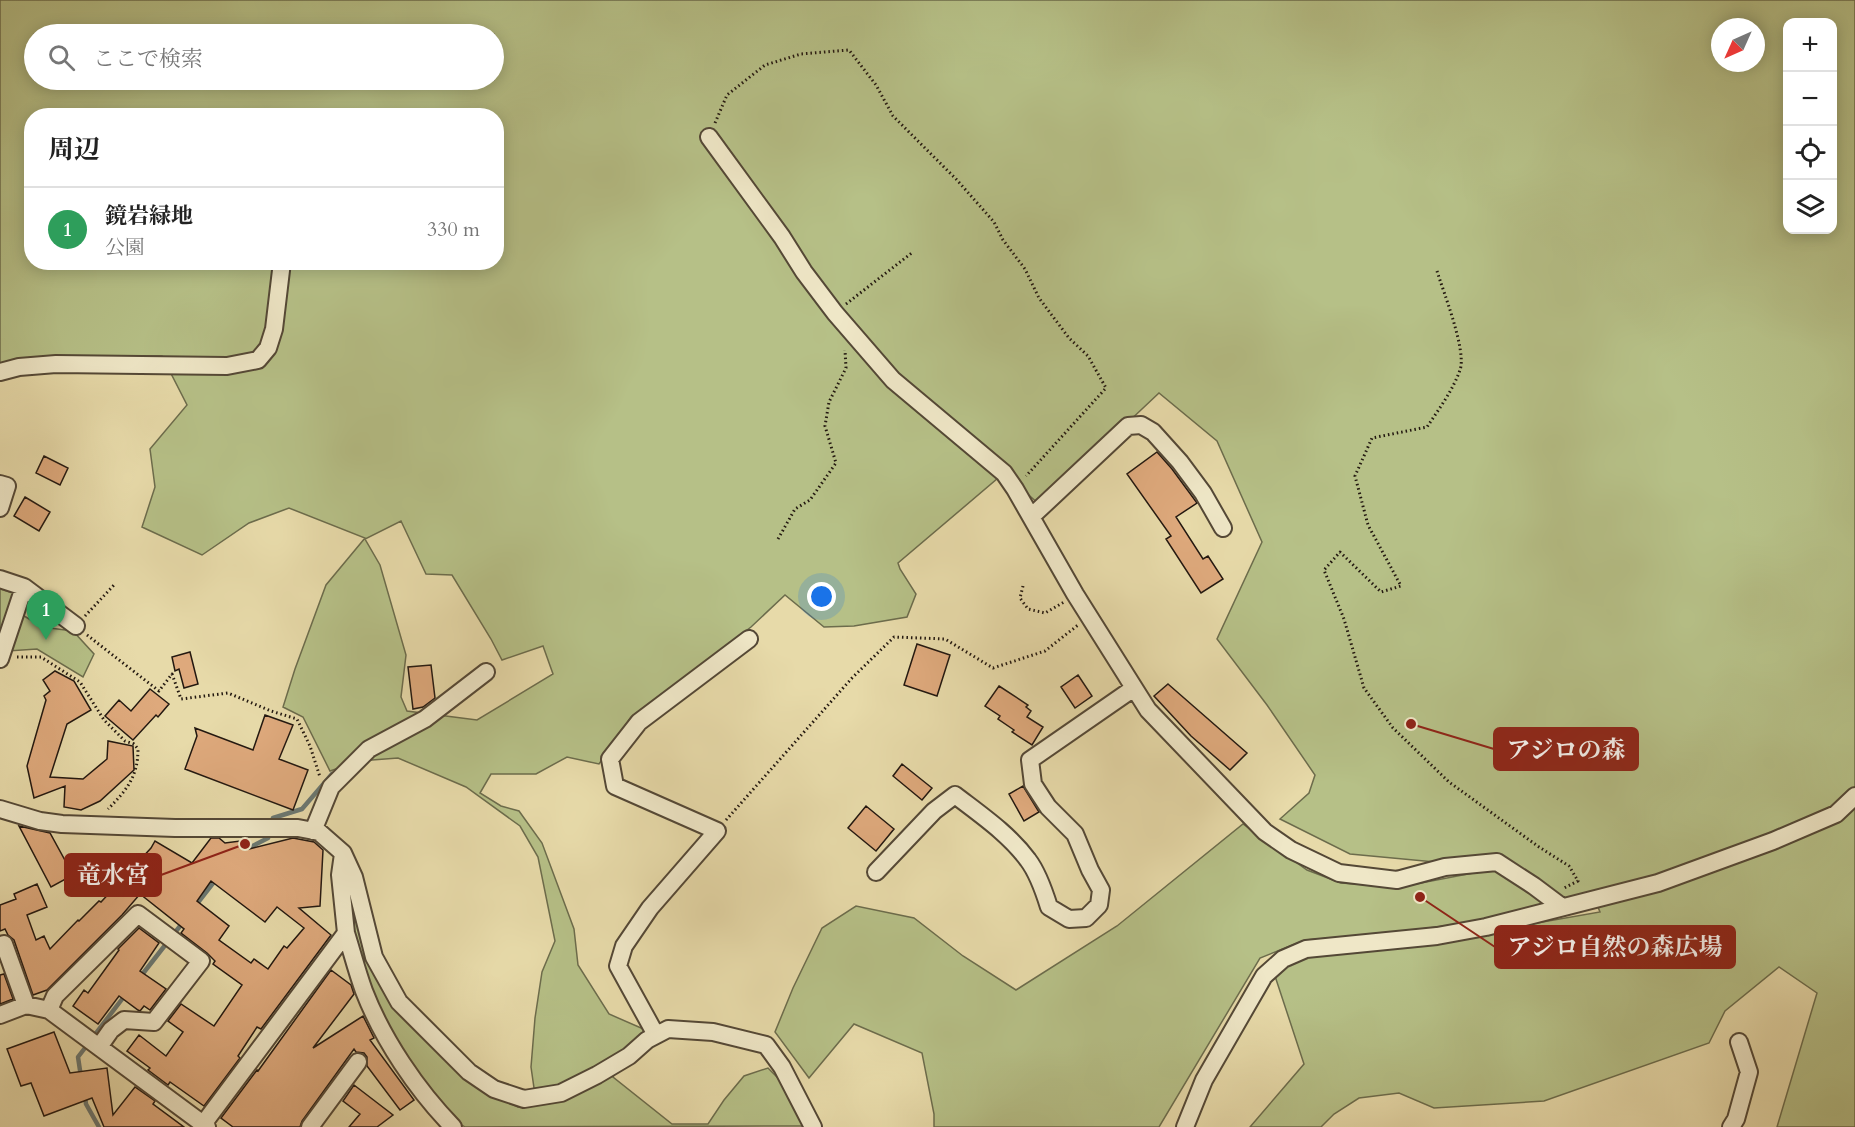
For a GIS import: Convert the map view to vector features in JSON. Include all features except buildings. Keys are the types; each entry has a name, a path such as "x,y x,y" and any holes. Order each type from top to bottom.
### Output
{"street":[{"path":"710,137 782,237 804,272 835,313 893,380 1004,473 1075,594 1148,710 1265,832 1291,850 1339,873 1397,880 1445,867 1497,862 1562,907"},
{"path":"0,372 19,367 56,364 227,366 258,360 268,348 274,329 281,270"},
{"path":"1031,517 1128,426 1141,425 1153,432 1180,462 1203,493 1222,528"},
{"path":"0,484 7,486 0,508"},
{"path":"0,579 24,587 76,626"},
{"path":"1,654 24,587"},
{"path":"656,1035 618,966 624,946 650,908 717,831 615,786 610,759 639,722 749,639"},
{"path":"314,831 331,787 369,749 426,719 486,672"},
{"path":"876,872 934,811 955,795 1000,830 1029,861 1049,907 1070,919 1086,918 1099,905 1101,890 1075,834 1048,807 1033,784 1030,760 1134,688"},
{"path":"1185,1127 1204,1080 1264,976 1283,958 1306,949 1437,936 1476,929 1659,883 1773,841 1836,814 1855,796"},
{"path":"0,809 40,821 62,824 164,828 298,828 319,832 344,853 354,877 374,957 399,1002 469,1072 494,1089 524,1099 561,1093 629,1056 647,1040 668,1029 713,1032 766,1045 782,1067 813,1127"},
{"path":"344,853 340,875 346,933 364,991 386,1039 434,1108 453,1127"},
{"path":"49,1010 56,996 138,914 201,961 154,1022 124,1020 111,1030 99,1047"},
{"path":"0,1015 26,1005 49,1010 204,1126 346,933"},
{"path":"4,944 26,1005"},
{"path":"1731,1127 1736,1119 1749,1072 1739,1042"},
{"path":"309,1127 358,1062"}],"path":[{"path":"710,137 727,95 765,65 801,54 849,50 876,85 893,116 956,179 994,222 1003,240 1025,269 1039,298 1069,338 1088,356 1106,388 1015,489"},
{"path":"835,313 913,252"},
{"path":"1437,271 1459,342 1461,368 1443,405 1427,427 1372,438 1355,476 1368,525 1401,586 1381,592 1340,552 1323,570 1344,619 1364,688 1393,728 1449,782 1569,866 1578,880 1564,888"},
{"path":"778,539 795,508 810,500 836,463 825,426 828,402 846,368 844,344 852,332"},
{"path":"114,585 76,626 159,691 172,674 181,699 228,693 297,719 310,746 323,787"},
{"path":"1023,586 1020,598 1028,609 1045,613 1075,594"},
{"path":"717,831 852,678 894,637 945,639 993,668 1046,651 1089,617"},
{"path":"1,654 41,657 80,682 104,720 125,741 134,744 138,749 138,766 133,777 120,797 107,810"}],"green space":[{"path":"0,0 1855,0 1855,1127 1777,1127 1817,993 1779,967 1725,1011 1709,1043 1544,1101 1434,1108 1399,1093 1359,1098 1334,1114 1321,1127 1250,1127 1304,1064 1274,973 1307,954 1429,942 1600,912 1592,893 1564,900 1524,872 1489,854 1435,862 1350,854 1280,819 1309,793 1315,775 1267,705 1217,639 1262,542 1217,441 1159,393 1040,505 1004,473 898,563 916,594 907,617 854,626 824,627 785,595 751,627 631,717 599,764 567,757 536,774 491,774 480,793 501,806 519,811 542,843 574,929 578,965 609,1014 648,1031 629,1047 613,1077 672,1124 708,1124 744,1076 768,1068 783,1083 803,1126 465,1127 401,1057 365,981 349,923 350,888 370,957 483,1090 518,1107 530,1107 534,1088 531,1067 535,1018 542,972 555,941 538,857 520,826 466,787 398,758 359,761 330,771 303,717 283,707 326,585 365,538 289,508 249,523 202,555 142,527 155,487 150,449 187,405 162,356 40,357 0,365","holes":["401,521 426,574 452,575 502,660 543,646 553,674 477,720 407,711 401,697 406,655 380,565 365,539"]},
{"path":"0,589 13,593 0,637"},
{"path":"21,614 42,627 73,631 94,654 83,677 37,649 8,651"},
{"path":"1243,824 1307,870 1341,883 1400,887 1494,869 1549,907 1474,922 1384,934 1305,940 1260,958 1159,1127 934,1127 934,1114 922,1053 854,1024 809,1078 775,1032 822,928 856,906 914,918 963,956 1016,990 1117,926"}],"waterway":[{"path":"273,818 302,809 332,774"},
{"path":"245,850 268,838"},
{"path":"196,905 217,878"},
{"path":"141,976 184,921"},
{"path":"93,1037 126,994"},
{"path":"81,1077 78,1057 88,1044"},
{"path":"85,1097 86,1104 99,1127"}],"place":[{"name":"鏡岩緑地","path":"46,640"},
{"name":"アジロの森","path":"1411,724"},
{"name":"竜水宮","path":"245,844"},
{"name":"アジロ自然の森広場","path":"1420,897"}]}
